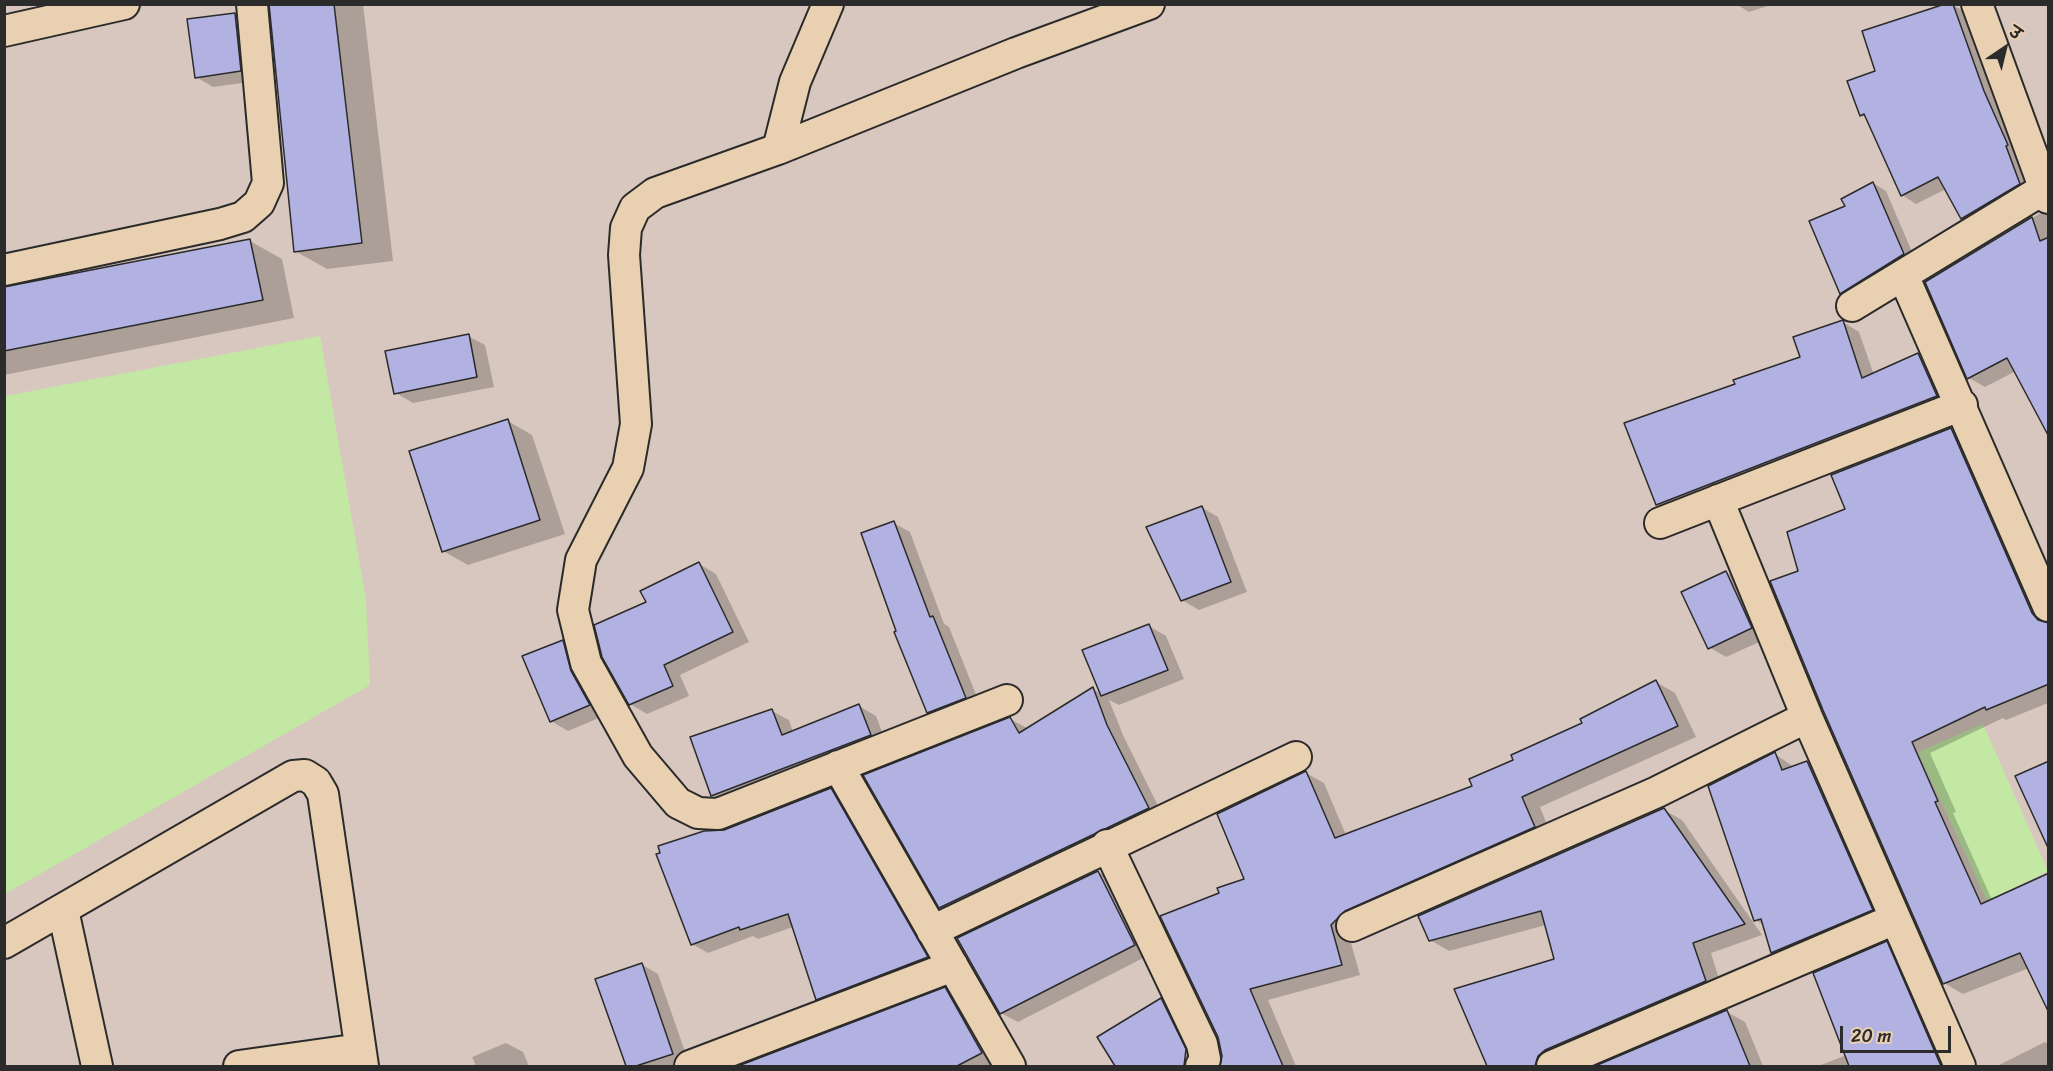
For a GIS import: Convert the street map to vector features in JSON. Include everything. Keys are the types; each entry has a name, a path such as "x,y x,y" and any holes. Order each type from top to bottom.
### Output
{"street":[{"path":"4,31 124,4"},
{"path":"4,270 220,224 243,217 259,203 268,183 252,4"},
{"path":"778,149 795,82 828,4"},
{"path":"1007,700 718,814 698,813 678,803 638,756 586,663 573,610 581,560 628,468 636,424 624,255 626,228 635,208 655,193 778,149 1016,53 1149,4"},
{"path":"1852,306 2046,193 1977,4"},
{"path":"1904,275 2049,606"},
{"path":"1660,523 1962,405"},
{"path":"1718,500 1808,717 1960,1066"},
{"path":"1352,926 1657,792 1808,717"},
{"path":"932,931 1107,845 1296,757"},
{"path":"838,766 1010,1066"},
{"path":"4,943 292,776 305,775 316,782 323,794 362,1058 239,1066"},
{"path":"1107,845 1202,1044 1205,1059 1201,1066"},
{"path":"63,910 97,1066"},
{"path":"1552,1066 1896,919"},
{"path":"690,1066 953,966"}],"green space":[{"path":"320,336 366,600 370,685 5,894 5,396"},
{"path":"1983,724 2048,871 1987,901 1918,752"}],"building":[{"path":"269,4 334,4 362,243 294,252"},
{"path":"1945,4 1953,4 1984,91 2008,145 2006,146 2020,184 1961,219 1938,177 1901,196 1864,114 1860,116 1847,81 1875,71 1862,31"},
{"path":"235,13 241,71 195,78 187,19"},
{"path":"1873,182 1904,254 1840,294 1809,221 1845,206 1841,199"},
{"path":"2032,217 2040,241 2049,237 2049,437 2007,358 1967,379 1925,282"},
{"path":"250,239 263,300 4,351 4,287"},
{"path":"1843,320 1862,378 1918,353 1937,396 1656,505 1624,423 1735,384 1733,380 1800,357 1793,337"},
{"path":"469,334 477,377 394,394 385,351"},
{"path":"508,419 540,520 442,552 409,451"},
{"path":"1951,428 2032,613 2038,620 2049,623 2049,684 1986,710 1985,707 1912,742 1938,801 1935,802 1981,904 2049,873 2049,1013 2020,953 1943,984 1823,710 1770,581 1798,571 1787,532 1845,509 1831,475"},
{"path":"1202,506 1231,582 1181,601 1146,527"},
{"path":"894,521 930,617 933,616 966,698 927,713 894,632 896,631 861,533"},
{"path":"699,562 733,632 664,665 673,686 629,705 602,657 594,625 646,602 640,591"},
{"path":"1726,571 1752,628 1708,649 1681,592"},
{"path":"1149,624 1168,670 1101,696 1082,650"},
{"path":"563,640 571,671 590,705 550,722 522,656"},
{"path":"1656,680 1678,726 1522,797 1535,827 1345,911 1331,925 1342,965 1250,989 1283,1066 1220,1066 1222,1056 1218,1037 1160,916 1219,893 1217,888 1244,879 1217,814 1306,771 1335,838 1472,786 1469,779 1513,760 1511,755 1582,723 1580,719"},
{"path":"1093,687 1107,725 1149,808 939,908 863,775 1010,717 1019,733"},
{"path":"859,704 871,735 711,796 690,737 772,709 782,735"},
{"path":"1775,752 1782,770 1807,761 1873,910 1771,953 1761,919 1754,921 1708,786"},
{"path":"2049,761 2049,850 2015,776"},
{"path":"831,788 928,957 816,1000 788,914 740,930 739,927 691,945 656,854 660,853 658,846 704,831 724,830"},
{"path":"1664,808 1745,924 1693,943 1706,981 1545,1050 1538,1056 1535,1066 1487,1066 1454,989 1554,959 1541,911 1429,941 1418,916"},
{"path":"1098,871 1135,945 1000,1014 957,938"},
{"path":"1887,941 1941,1066 1849,1066 1813,973"},
{"path":"642,963 673,1054 636,1066 626,1066 595,979"},
{"path":"945,987 982,1053 957,1066 738,1066"},
{"path":"1161,998 1186,1049 1184,1066 1115,1066 1097,1037"},
{"path":"1727,1010 1750,1066 1595,1066"}]}
